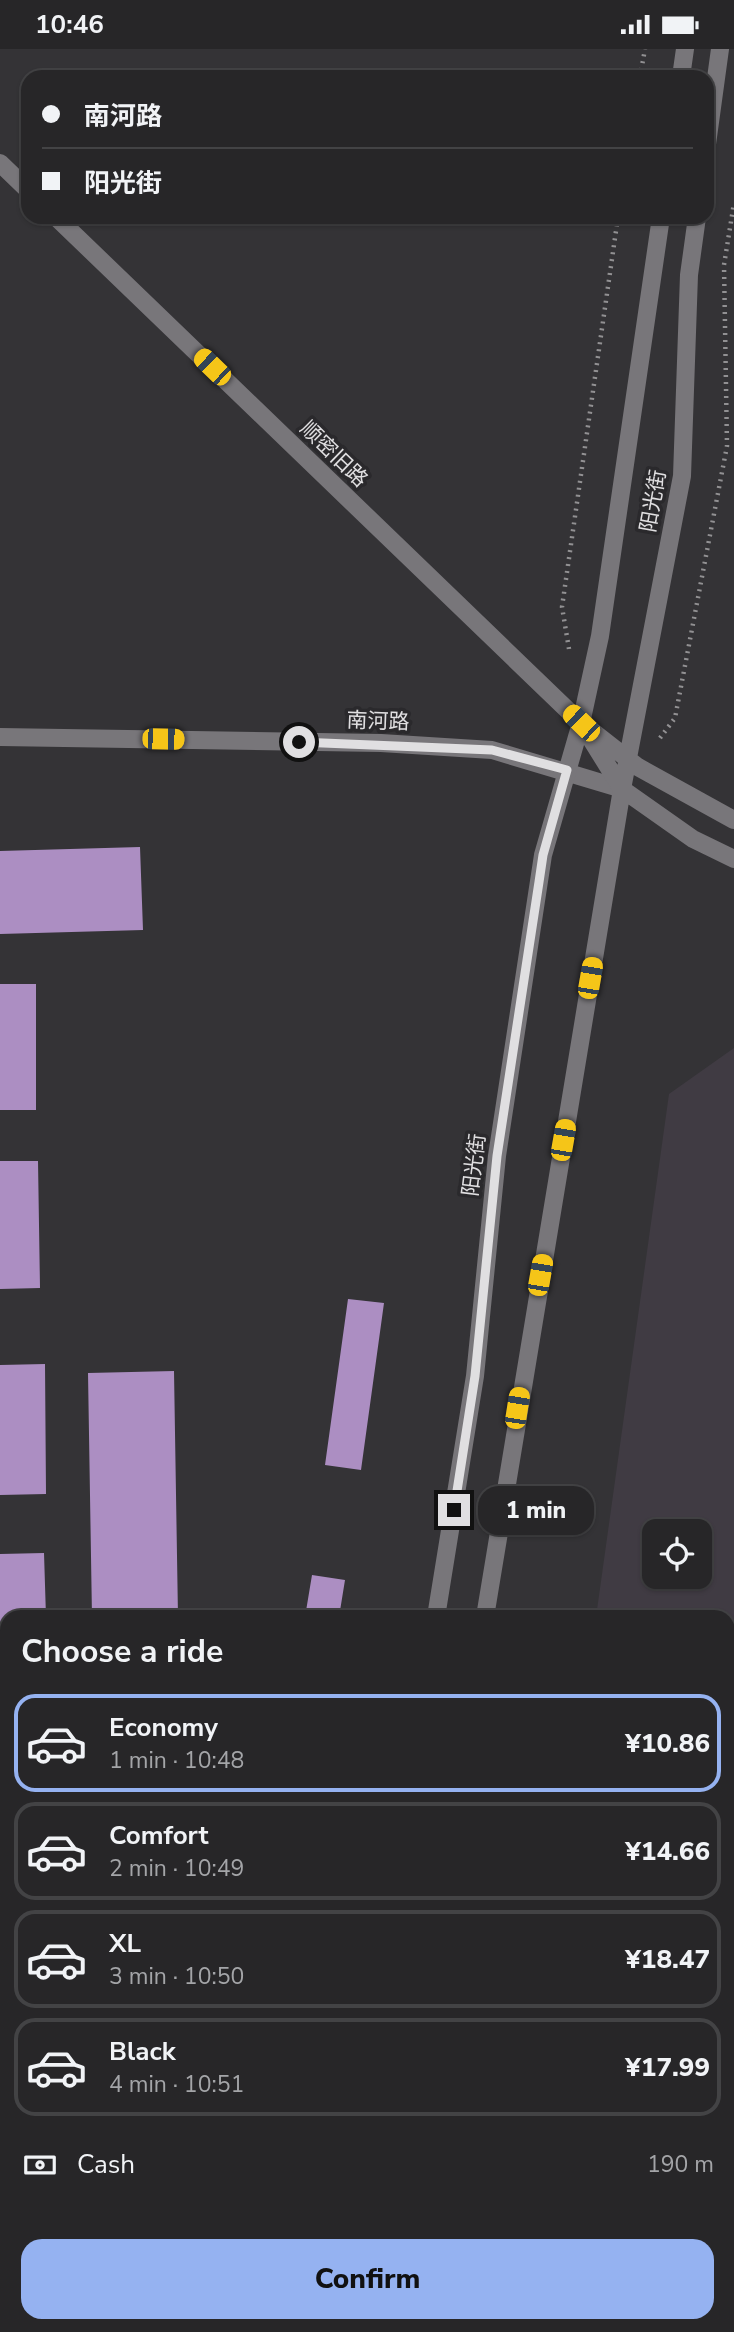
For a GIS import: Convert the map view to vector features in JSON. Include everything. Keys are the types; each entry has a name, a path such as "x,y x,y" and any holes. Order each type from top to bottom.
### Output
{"main road":[{"path":"682,70 685,49"},
{"path":"714,93 720,49"},
{"path":"0,163 21,183"},
{"name":"顺密旧路","path":"64,224 581,723"},
{"name":"阳光街","path":"437,1610 475,1376 497,1156 543,855 581,723 600,636 660,224"},
{"name":"阳光街","path":"486,1610 627,759 682,476 689,275 696,224"},
{"path":"581,723 627,759 734,820"},
{"name":"南河路","path":"581,723 622,789"},
{"name":"南河路","path":"0,737 423,746 492,750 567,770 622,789 693,839 734,859"}],"path":[{"path":"641,70 645,49"},
{"path":"570,659 562,607 617,224"}],"shaded area":[{"path":"734,1048 734,1610 597,1610 669,1094"}],"building":[{"path":"140,847 143,930 0,934 0,851"},
{"path":"0,984 36,984 36,1110 0,1110"},
{"path":"0,1161 38,1161 40,1288 0,1289"},
{"path":"348,1299 384,1303 361,1470 325,1465"},
{"path":"45,1364 46,1494 0,1495 0,1365"},
{"path":"174,1371 178,1610 92,1610 88,1373"},
{"path":"44,1553 46,1610 0,1610 0,1554"},
{"path":"312,1575 345,1580 340,1610 306,1610"}],"route":[{"path":"299,742 381,743 492,750 567,770 543,855 497,1156 475,1376 454,1510"}]}
